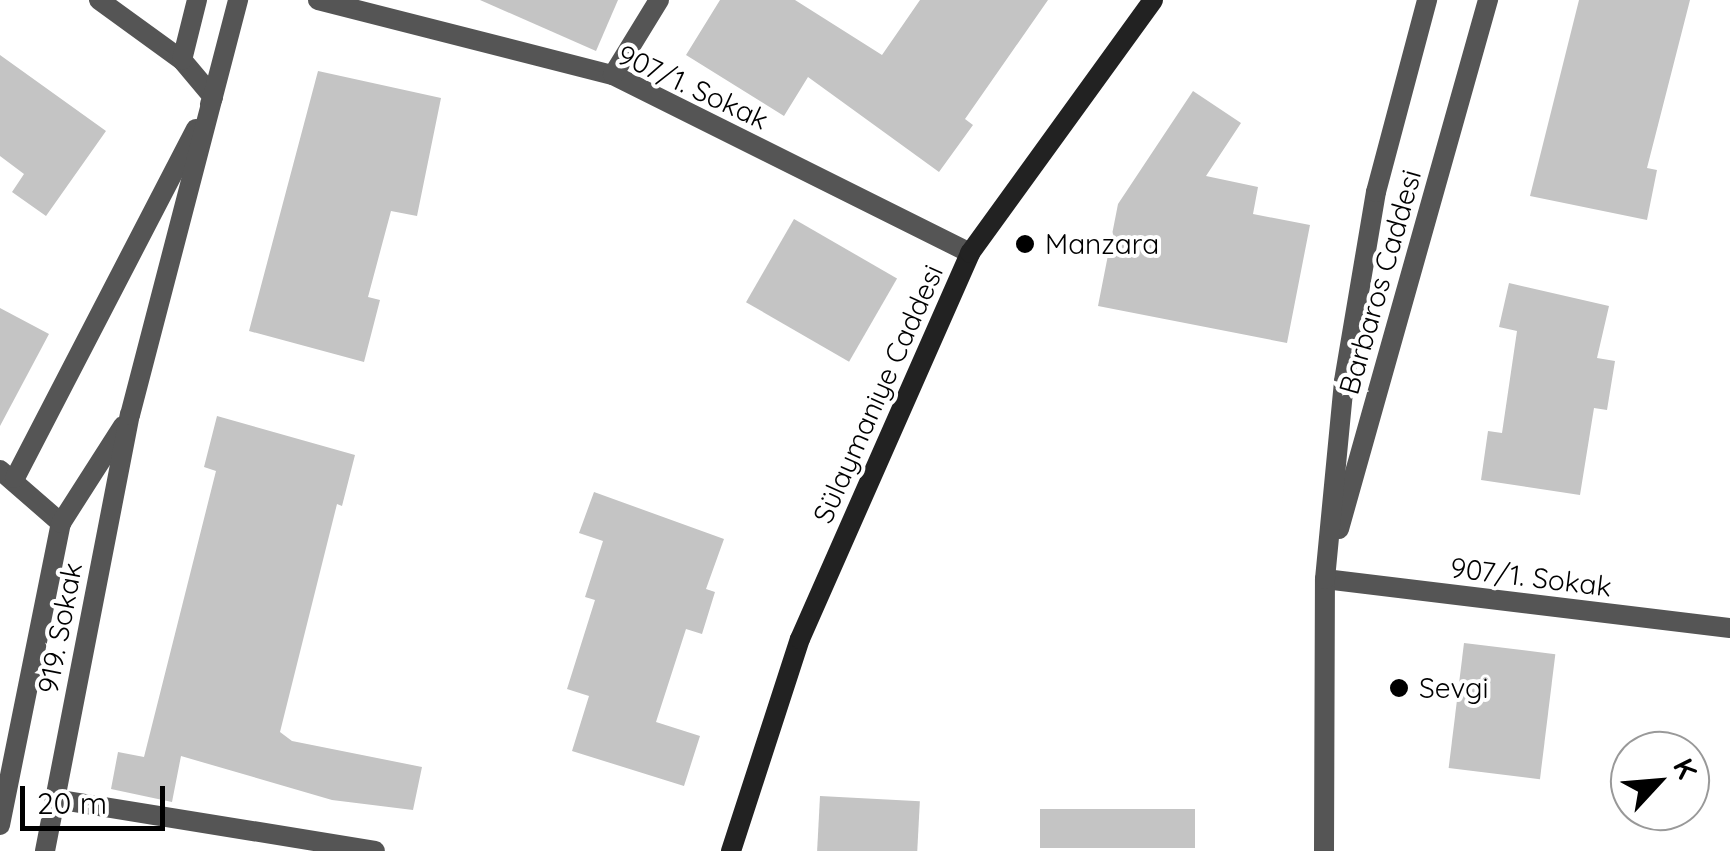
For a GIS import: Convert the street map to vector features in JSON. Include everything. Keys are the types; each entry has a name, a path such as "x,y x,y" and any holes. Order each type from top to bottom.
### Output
{"main road":[{"name":"Sülaymaniye Caddesi","path":"731,851 800,640 970,253 1152,0"}],"street":[{"path":"99,0 182,60 214,98"},
{"path":"182,60 197,0"},
{"name":"919. Sokak","path":"44,851 130,415 238,0"},
{"name":"907/1. Sokak","path":"318,0 613,75 970,253"},
{"path":"613,75 659,0"},
{"name":"Barbaros Caddesi","path":"1324,851 1326,579 1344,381 1376,192 1428,0"},
{"name":"Barbaros Caddesi","path":"1326,579 1488,0"},
{"name":"919. Sokak","path":"8,474 214,98"},
{"name":"919. Sokak","path":"0,825 8,751 61,522 130,415"},
{"path":"8,474 61,522"},
{"name":"907/1. Sokak","path":"1326,579 1730,628"},
{"path":"55,798 376,851"}],"building":[{"path":"480,0 618,0 596,51"},
{"path":"720,0 795,0 882,55 920,0 1048,0 965,119 973,125 939,172 808,77 784,116 686,55"},
{"path":"1579,0 1690,0 1647,168 1657,170 1647,220 1530,196"},
{"path":"0,55 106,131 46,216 12,192 24,174 0,156"},
{"path":"318,71 441,98 417,216 391,211 368,297 380,300 364,362 249,331"},
{"path":"1193,91 1241,123 1206,176 1258,187 1253,214 1310,225 1287,343 1098,306 1118,204"},
{"path":"794,219 897,278 849,362 746,302"},
{"path":"1509,283 1609,306 1597,358 1615,361 1607,410 1594,408 1580,495 1481,480 1488,431 1502,433 1517,331 1499,327"},
{"path":"0,308 49,334 0,426"},
{"path":"217,416 355,455 342,506 337,504 280,732 292,741 422,767 413,810 332,800 181,756 172,802 111,789 118,752 144,757 216,471 204,467"},
{"path":"594,492 724,539 706,589 715,592 702,634 686,629 656,722 700,736 684,786 572,751 589,696 567,689 595,600 585,597 603,541 579,533"},
{"path":"1464,643 1555,654 1540,779 1449,768"},
{"path":"820,796 920,801 917,851 817,851"},
{"path":"1040,809 1195,809 1195,848 1040,848"}],"place":[{"name":"Manzara","path":"1025,244"},
{"name":"Sevgi","path":"1399,688"}]}
